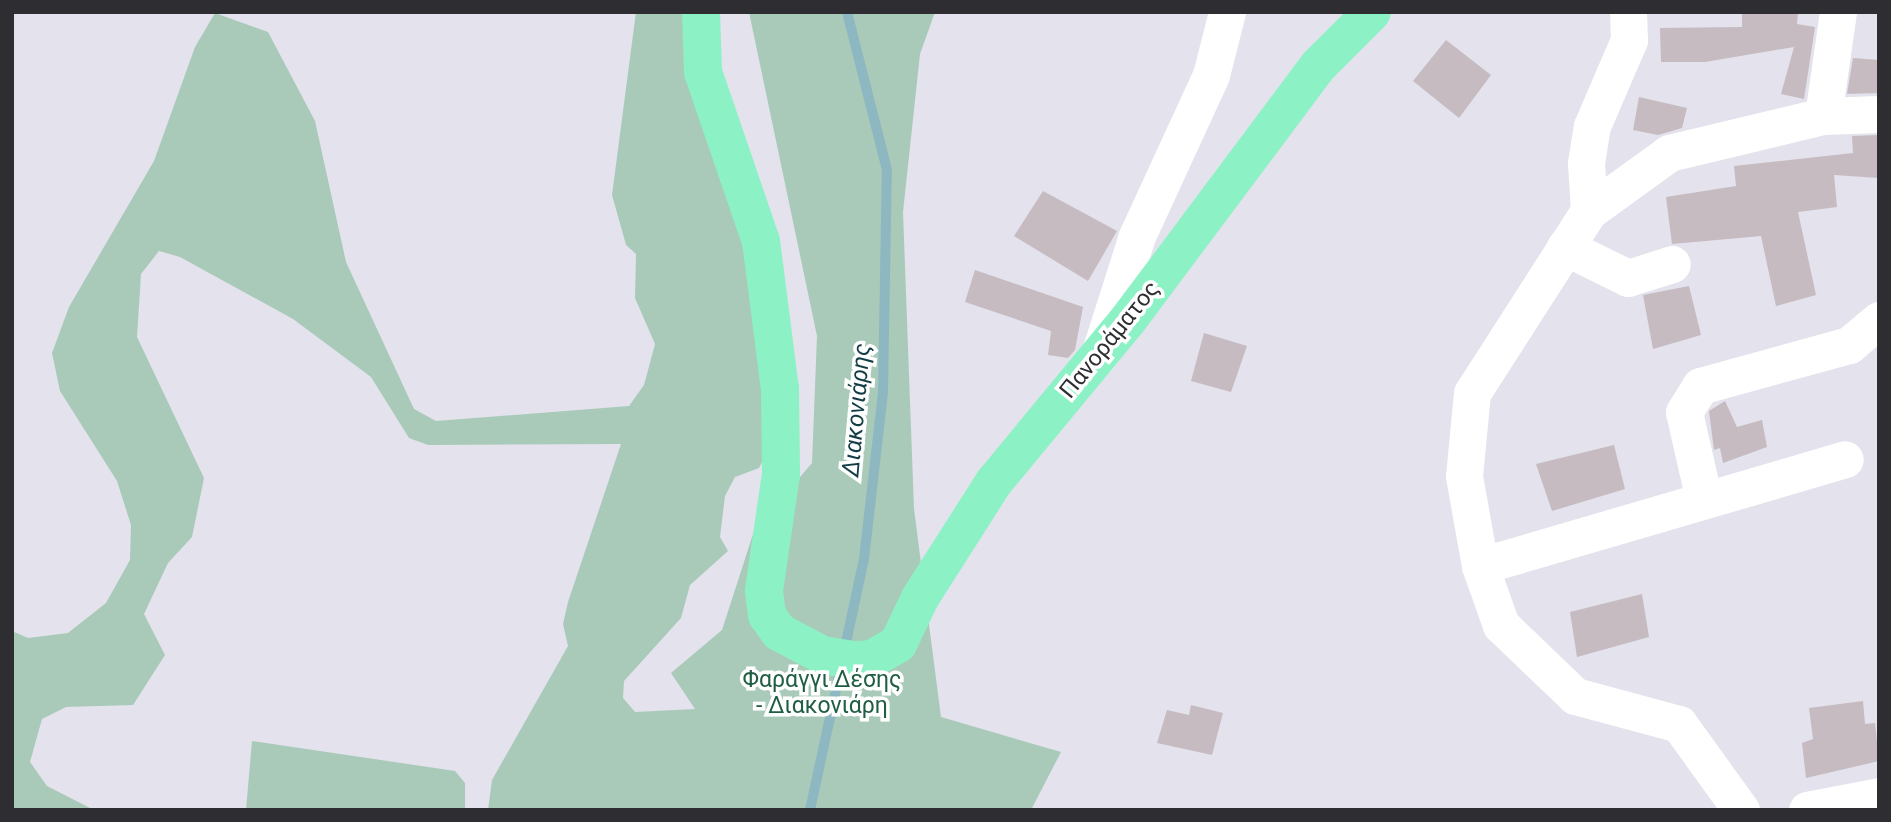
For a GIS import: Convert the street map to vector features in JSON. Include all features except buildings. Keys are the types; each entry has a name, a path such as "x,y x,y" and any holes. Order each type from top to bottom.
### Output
{"main road":[{"name":"Πανοράματος","path":"701,12 703,72 761,241 780,389 781,474 764,591 768,615 779,632 839,657 873,659 898,644 920,598 994,482 1099,355 1318,66 1371,12"}],"street":[{"path":"1099,355 1137,236 1211,75 1227,12"},
{"path":"1589,211 1586,163 1592,126 1629,40 1628,12"},
{"path":"1823,116 1838,12"},
{"path":"1741,810 1679,724 1575,696 1501,625 1480,566 1464,476 1472,393 1589,211 1669,153 1823,116 1879,114"},
{"path":"1565,247 1628,278 1672,264"},
{"path":"1704,500 1684,412 1700,387 1849,345 1879,320"},
{"path":"1480,566 1845,459"},
{"path":"1807,810 1879,796"}],"green space":[{"name":"Φαράγγι Δέσης - Διακονιάρη","path":"636,12 684,12 754,255 771,444 759,468 735,477 725,496 720,537 728,551 690,585 681,618 624,681 623,698 635,712 695,709 671,673 722,630 754,531 812,463 817,336 749,12 935,12 920,54 903,212 914,509 941,717 1061,752 1031,810 488,810 492,780 568,646 563,624 568,602 621,444 428,445 409,438 371,377 293,319 180,257 159,251 141,274 137,337 204,478 192,537 168,563 144,614 165,655 133,705 66,707 42,719 30,762 47,786 94,810 12,810 12,631 28,638 68,633 106,603 130,560 131,525 117,481 60,391 52,353 69,307 154,161 195,47 215,13 268,32 315,121 346,262 414,409 436,421 629,406 644,385 655,344 635,298 636,254 626,245 612,195"},
{"path":"252,741 455,771 465,783 465,810 246,810"}],"waterway":[{"name":"Διακονιάρης","path":"844,652 864,559 883,391 887,170 847,12"},
{"name":"Διακονιάρης","path":"810,810 841,667"}]}
